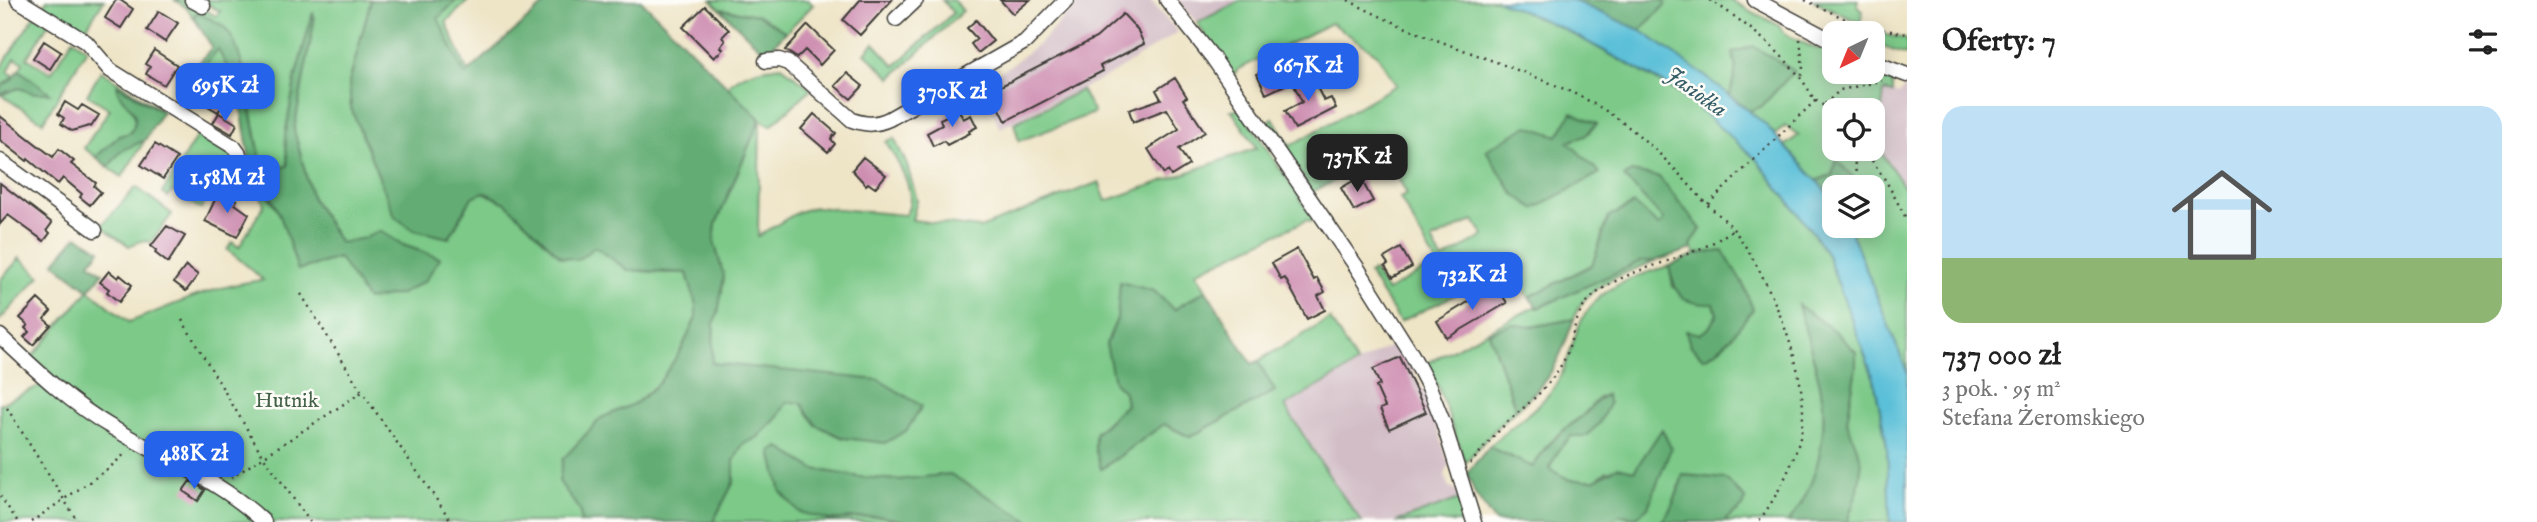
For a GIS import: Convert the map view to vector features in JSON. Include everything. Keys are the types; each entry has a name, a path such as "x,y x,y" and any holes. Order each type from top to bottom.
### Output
{"street":[{"path":"18,0 86,42 110,70 234,147 242,165"},
{"path":"896,19 916,0"},
{"path":"766,61 779,60 788,63 852,120 866,125 873,124 897,114 1014,49 1034,35 1066,0"},
{"path":"1167,0 1213,58 1358,269 1412,355 1430,389 1474,522"},
{"path":"1755,0 1822,36"},
{"path":"0,161 95,230"},
{"path":"0,336 90,415 219,486 264,522"}],"path":[{"path":"1348,0 1397,24 1571,92 1605,111 1661,153 1707,205 1734,229 1756,265 1782,322 1799,372 1803,401 1802,427 1797,448 1777,494 1758,522"},
{"path":"1710,0 1739,20 1801,78 1822,105"},
{"path":"1805,0 1858,25 1907,34"},
{"path":"1800,39 1803,69 1801,78"},
{"path":"1831,98 1840,90 1900,77"},
{"path":"1707,205 1816,100"},
{"path":"1872,161 1907,220"},
{"path":"1460,474 1547,385 1564,360 1578,315 1590,299 1629,274 1706,248 1734,229"},
{"path":"301,294 362,392 452,522"},
{"path":"182,320 263,456 310,522"},
{"path":"219,486 362,392"},
{"path":"7,408 78,522"},
{"path":"30,522 108,469 137,443"},
{"path":"0,496 18,522"}],"shaded area":[{"path":"1081,0 1150,0 1178,32 1108,76 1000,128 980,82 1005,69 1039,44"},
{"path":"1177,0 1241,0 1197,23"},
{"path":"1907,83 1907,191 1885,158 1884,91 1900,94"},
{"path":"1392,345 1406,359 1428,399 1449,465 1445,475 1448,486 1457,490 1459,499 1396,522 1362,522 1285,406"}],"green space":[{"path":"47,0 104,0 83,33 42,8"},
{"name":"Hutnik","path":"175,0 188,0 216,16 220,11 204,0 371,0 349,83 351,108 396,217 449,238 472,197 483,192 506,203 561,257 595,246 628,270 687,273 696,305 696,318 681,350 659,383 636,403 601,418 559,481 580,511 581,522 0,522 0,404 44,384 31,358 89,290 129,322 211,291 263,280 227,250 232,242 239,247 264,205 259,190 275,205 280,215 298,270 339,258 439,258 403,245 380,231 340,244 312,198 294,130 314,22 313,14 296,75 285,136 288,166 263,171 243,66 225,28 197,13 194,18 188,9"},
{"path":"371,0 457,0 438,18 465,75 549,0 641,0 760,119 716,224 714,241 724,277 714,323 712,363 879,380 922,406 907,430 885,443 843,438 816,425 801,403 787,402 777,418 758,437 742,445 734,461 734,481 713,522 581,522 580,511 559,481 563,459 601,418 636,403 659,383 681,350 696,318 696,305 687,273 628,270 595,247 578,260 561,257 506,203 484,192 472,197 449,238 414,230 395,217 351,108 349,83"},
{"path":"457,0 469,0 446,22 468,73 464,76 437,18"},
{"path":"711,0 808,0 813,5 786,32 758,15 720,9"},
{"path":"942,0 954,0 963,11 891,78 865,53 874,43 895,66 953,13"},
{"path":"1241,0 1497,0 1564,29 1686,97 1756,159 1814,234 1828,257 1874,379 1887,446 1890,522 1847,522 1851,435 1847,421 1856,352 1799,307 1819,380 1823,424 1822,442 1813,477 1807,493 1788,522 1723,522 1743,507 1745,499 1725,481 1683,475 1672,506 1661,522 1609,522 1620,514 1630,518 1648,507 1671,448 1634,471 1607,471 1595,480 1570,480 1548,469 1560,448 1571,436 1586,436 1605,395 1545,448 1533,467 1489,447 1553,389 1585,314 1604,294 1628,280 1669,266 1673,287 1714,303 1717,314 1709,328 1700,334 1687,332 1690,345 1703,358 1718,350 1752,309 1723,251 1696,254 1690,245 1701,229 1625,177 1665,220 1659,226 1634,204 1609,217 1592,265 1529,297 1509,268 1400,322 1369,274 1373,271 1387,291 1436,263 1400,198 1407,194 1385,155 1312,192 1266,123 1273,118 1290,146 1396,85 1377,54 1331,23 1239,69 1233,75 1197,23","holes":["1597,123 1585,136 1567,142 1513,193 1486,150 1528,127 1558,136","1474,220 1484,236 1442,260 1432,240"]},
{"path":"1572,0 1664,0 1666,4 1640,30"},
{"path":"1664,0 1730,0 1778,25 1785,34 1822,49 1822,84 1885,84 1885,75 1890,80 1893,93 1884,91 1883,98 1822,98 1822,161 1836,161 1832,175 1822,175 1822,179 1815,181 1784,146 1799,135 1785,126 1775,135 1749,111 1761,107 1794,71 1733,54 1736,67 1730,95 1640,30 1666,4"},
{"path":"1813,0 1858,0 1857,4 1863,11 1860,21"},
{"path":"720,9 758,15 786,32 770,49 763,51"},
{"path":"196,12 225,28 233,39 244,74 264,171 288,166 285,136 296,75 313,12 314,22 294,130 312,198 340,243 365,238 380,231 403,245 440,258 425,281 401,294 367,300 339,258 298,270 280,215 271,197 259,190 252,173 238,91 226,85 229,71 218,49 203,68 209,75 195,68 212,47 194,18"},
{"path":"35,15 49,23 27,58 51,73 73,39 87,49 43,122 1,95 19,88 33,93 49,93 19,70 23,63 15,58 8,72 15,76 0,87 0,69"},
{"path":"1885,35 1907,39 1907,55 1885,48"},
{"path":"1753,46 1794,71 1761,107 1749,111 1730,95 1736,67 1732,53"},
{"path":"218,48 229,71 226,85 203,68"},
{"path":"782,66 811,89 771,126 760,120 758,236 798,212 815,207 905,215 909,207 908,188 901,168 886,142 894,138 907,165 917,200 912,220 980,228 1099,182 1106,201 1257,148 1231,110 1241,110 1313,218 1310,222 1307,220 1196,272 1206,290 1173,310 1154,291 1121,283 1117,319 1106,344 1124,392 1126,405 1095,433 1095,448 1102,469 1164,424 1190,437 1274,391 1258,361 1330,319 1357,364 1285,406 1362,522 1031,522 950,474 898,480 859,477 814,469 779,447 772,452 781,492 829,520 879,516 909,522 713,522 734,481 734,461 742,445 758,437 777,418 786,402 801,403 816,425 907,430 712,363 714,323 724,277 714,241 716,224 760,119 727,87 752,72"},
{"path":"19,70 50,93 33,93 19,88 0,94 0,87 11,80"},
{"path":"101,71 165,112 118,85 132,108 134,126 130,133 119,136 96,157 84,148 110,109 87,95"},
{"path":"117,85 162,112 145,140 121,151 108,167 96,157 119,136 130,133 135,118"},
{"path":"1081,90 1094,113 1019,141 1014,123"},
{"path":"1572,112 1597,124 1585,136 1568,142 1600,173 1534,209 1513,193 1486,150 1528,126 1558,136"},
{"path":"194,127 235,155 201,209 172,191 168,197 162,193 198,134 192,130"},
{"path":"145,140 122,177 108,167 121,151"},
{"path":"1885,158 1907,191 1907,372 1854,238 1885,238 1885,175 1849,175 1837,161 1885,161"},
{"path":"1837,161 1851,175 1832,175"},
{"path":"1631,172 1659,177 1701,229 1691,245 1693,249 1655,261 1642,261 1538,308 1529,297 1592,265 1609,217 1634,204 1659,226 1664,220 1624,177"},
{"path":"1822,179 1822,188 1815,181"},
{"path":"136,187 172,214 151,242 141,241 129,246 101,226"},
{"path":"77,236 100,250 90,263 103,273 89,290 54,263"},
{"path":"1723,251 1742,282 1753,309 1718,350 1703,358 1690,345 1686,331 1700,334 1709,328 1717,314 1714,304 1694,303 1682,297 1674,285 1669,266 1696,254"},
{"path":"20,258 40,276 0,320 0,280"},
{"path":"1642,261 1655,261 1619,275 1596,289 1579,307 1574,319 1530,327 1512,324 1489,333 1516,410 1465,463 1438,386 1425,364 1536,306 1538,308"},
{"path":"1120,282 1154,291 1174,310 1206,290 1252,364 1258,361 1275,391 1190,437 1164,424 1101,469 1095,448 1095,434 1126,405 1124,392 1114,382 1106,344 1117,319"},
{"path":"1798,305 1836,332 1856,352 1847,421 1862,462 1858,490 1847,522 1788,522 1807,493 1818,459 1823,423 1821,389"},
{"path":"1574,319 1553,369 1538,389 1516,410 1489,333 1512,324 1531,327"},
{"path":"1606,395 1609,404 1599,424 1586,436 1571,436 1560,448 1549,469 1570,480 1595,480 1618,467 1634,471 1662,429 1671,448 1648,507 1637,517 1620,515 1609,522 1495,522 1475,494 1467,473 1489,447 1533,467 1565,429"},
{"path":"779,447 814,469 859,477 898,480 950,474 1031,522 909,522 879,516 829,520 799,512 781,492 771,452"},
{"path":"1683,475 1726,479 1745,499 1743,507 1723,522 1661,522 1672,506"},
{"path":"1459,499 1465,522 1396,522"}],"water":[{"name":"Jasiołka","path":"1497,0 1572,0 1640,30 1705,76 1765,124 1822,187 1822,238 1854,238 1907,372 1907,522 1890,522 1887,446 1874,379 1828,257 1814,234 1756,159 1678,91 1564,29"}],"building":[{"path":"116,0 133,9 121,28 105,18"},
{"path":"860,0 892,0 860,35 843,20"},
{"path":"1000,0 1030,0 1013,14"},
{"path":"705,6 729,30 722,37 725,41 720,47 723,49 714,58 683,27"},
{"path":"159,11 178,23 165,42 147,30"},
{"path":"1123,14 1137,29 1144,44 1100,66 1103,71 1006,121 991,91 1096,38"},
{"path":"976,20 993,41 978,53 971,44 977,39 967,28"},
{"path":"808,25 834,50 820,65 805,50 797,58 785,50"},
{"path":"44,41 61,52 50,69 33,58"},
{"path":"154,50 177,65 164,85 146,74 150,67 145,64"},
{"path":"1274,66 1278,73 1281,72 1287,84 1266,94 1257,74"},
{"path":"847,73 863,86 851,99 835,86"},
{"path":"1310,74 1324,101 1331,98 1336,108 1295,129 1285,111 1302,102 1293,83"},
{"path":"1175,78 1187,97 1183,99 1205,132 1179,149 1189,165 1171,176 1168,171 1164,174 1148,149 1179,129 1167,109 1133,122 1129,110 1161,99 1156,90"},
{"path":"211,87 228,97 218,112 201,102"},
{"path":"65,102 78,110 82,105 99,115 91,127 72,131 61,124 64,118 58,114"},
{"path":"959,110 963,119 971,115 977,127 947,145 944,141 933,146 927,133 942,125 940,119"},
{"path":"219,113 237,124 232,134 213,123"},
{"path":"814,114 836,133 831,139 835,144 828,152 801,129"},
{"path":"0,116 53,157 59,149 74,161 71,164 96,183 94,186 101,192 90,205 80,197 82,194 63,178 58,184 0,140"},
{"path":"155,144 177,158 163,179 141,165"},
{"path":"863,157 886,175 875,188 868,183 866,185 852,170"},
{"path":"1360,177 1373,201 1354,211 1341,188"},
{"path":"0,183 52,223 47,230 50,233 44,241 8,215 0,224"},
{"path":"219,191 237,200 235,204 249,214 237,237 205,221"},
{"path":"167,226 185,236 168,263 155,253 156,250 151,246"},
{"path":"1401,248 1412,267 1392,278 1384,258"},
{"path":"1297,249 1314,280 1317,278 1325,292 1318,296 1325,310 1307,319 1285,278 1281,280 1272,263"},
{"path":"186,266 198,275 186,291 174,282"},
{"path":"109,271 118,278 120,275 132,285 119,302 100,282"},
{"path":"1496,285 1507,303 1447,338 1437,321"},
{"path":"38,299 51,311 44,319 51,325 33,345 24,337 29,332 25,328 28,325 20,318"},
{"path":"1400,357 1426,412 1389,429 1380,409 1385,407 1376,387 1380,385 1373,369"},
{"path":"190,481 205,490 198,501 183,491"}]}
